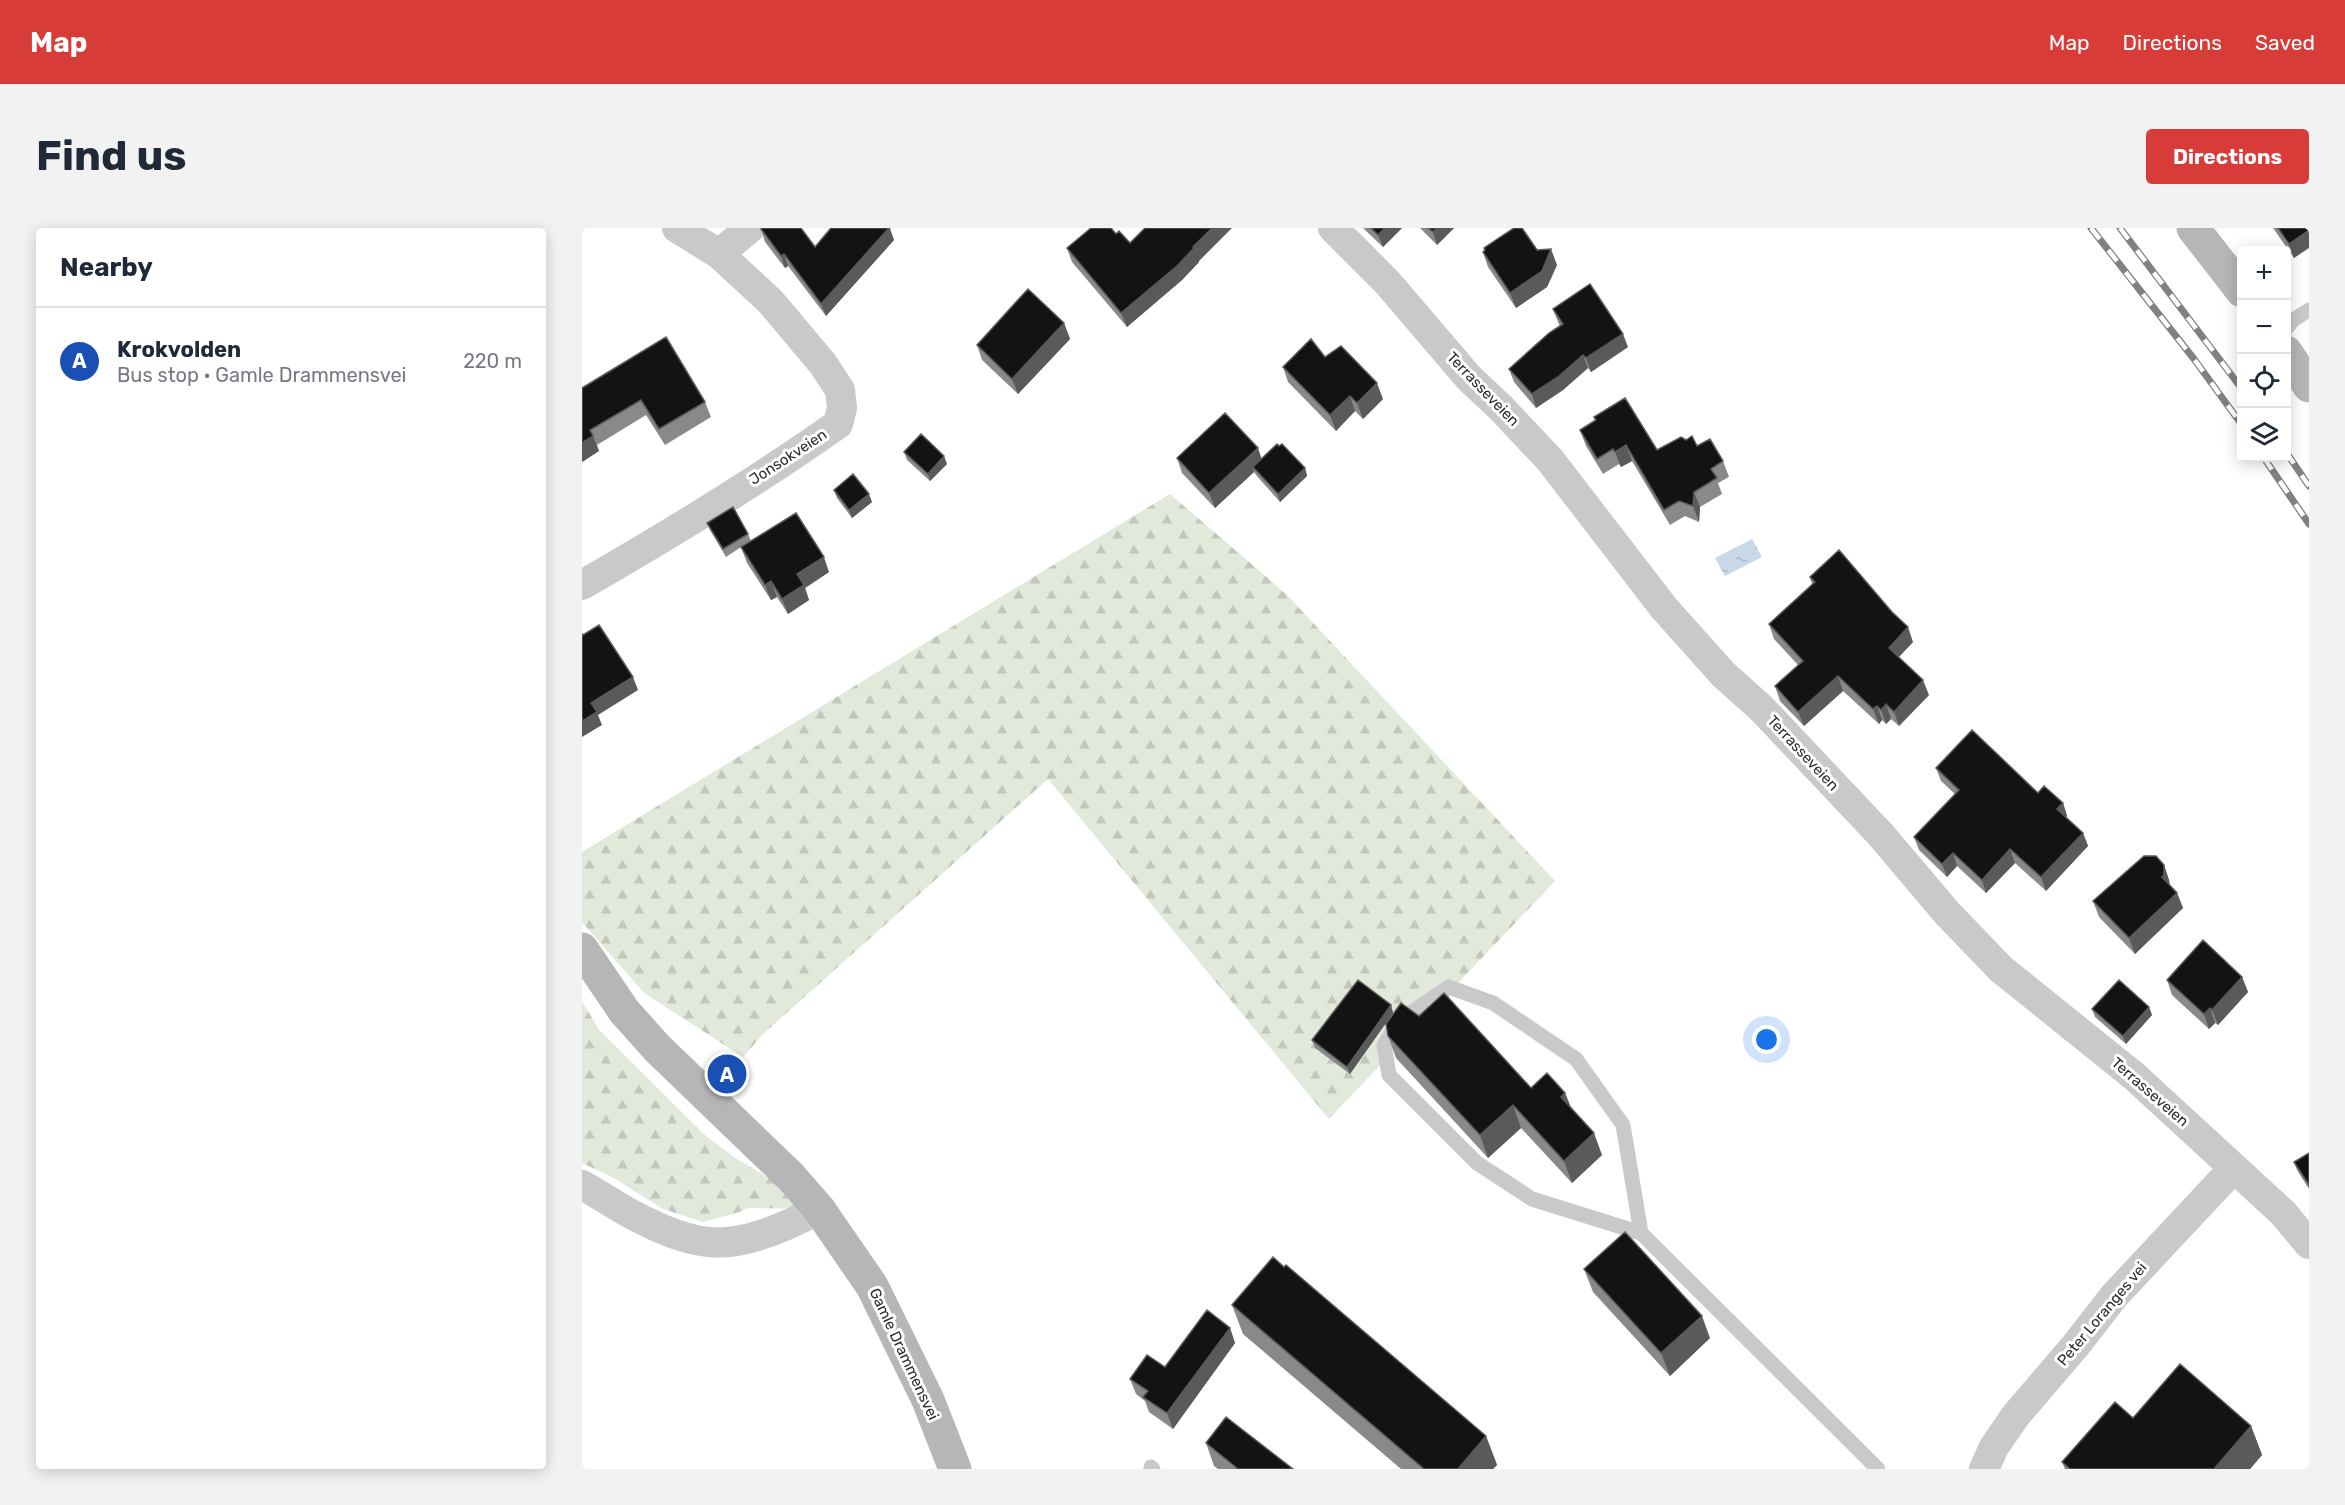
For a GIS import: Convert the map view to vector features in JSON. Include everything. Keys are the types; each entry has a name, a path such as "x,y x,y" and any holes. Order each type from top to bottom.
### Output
{"main road":[{"path":"2193,228 2237,286"},
{"path":"2287,354 2309,386"},
{"name":"Gamle Drammensvei","path":"582,949 624,1011 644,1033 791,1177 819,1209 872,1286 923,1390 955,1469"}],"street":[{"name":"Jonsokveien","path":"582,585 687,522 838,424 842,408 840,390 824,364 771,301 719,254 676,228"},
{"path":"719,254 750,228"},
{"name":"Terrasseveien","path":"1333,228 1387,282 1469,378 1550,460 1664,608 1723,674 1761,709 1881,835 1947,913 2001,969 2134,1076 2283,1213 2309,1244"},
{"name":"Peter Loranges vei","path":"1984,1469 1994,1447 2016,1415 2076,1345 2114,1296 2233,1169"},
{"path":"582,1185 645,1221 676,1234 710,1242 746,1239 794,1224 819,1209"}],"lane":[{"path":"2291,323 2309,309"},
{"path":"1641,1233 1623,1125 1576,1059 1493,1003 1449,987 1400,1020 1384,1045 1389,1074 1477,1163 1532,1199 1641,1233 1878,1469"}],"green space":[{"path":"1170,494 1285,593 1555,881 1329,1119 1048,779 763,1034 743,1057 644,993 582,922 582,852"},
{"path":"582,1001 599,1030 705,1135 734,1157 819,1209 748,1208 703,1222 663,1209 614,1178 582,1163"}],"water":[{"path":"1752,539 1762,557 1725,576 1715,558"}],"building":[{"path":"762,228 801,228 815,247 831,228 889,228 821,304 784,254 781,256"},
{"path":"1091,228 1111,228 1116,234 1119,231 1130,243 1145,228 1212,228 1177,266 1121,313 1067,248"},
{"path":"1371,228 1385,228 1378,235"},
{"path":"1514,228 1522,228 1537,250 1551,249 1542,271 1510,293 1483,252 1484,248"},
{"path":"2278,228 2309,228 2309,230 2289,244"},
{"path":"1590,284 1623,334 1586,358 1583,355 1558,377 1532,394 1509,369 1549,333 1563,324 1553,309"},
{"path":"1028,289 1064,323 1012,379 977,345"},
{"path":"666,337 705,402 659,429 641,400 590,430 593,436 582,443 582,388"},
{"path":"1311,339 1325,357 1341,346 1377,383 1357,403 1350,396 1330,415 1283,367"},
{"path":"1625,398 1657,450 1681,437 1686,440 1692,436 1697,446 1710,439 1723,461 1711,469 1717,478 1694,492 1693,506 1679,501 1664,510 1626,445 1615,452 1613,449 1597,459 1580,430 1596,420 1594,417"},
{"path":"1225,413 1258,448 1209,493 1177,458"},
{"path":"921,434 944,456 928,474 904,452"},
{"path":"1277,444 1279,446 1282,444 1305,468 1278,494 1253,467"},
{"path":"853,474 869,494 849,510 834,490"},
{"path":"733,507 748,534 723,549 707,523"},
{"path":"796,513 824,557 797,574 804,585 782,599 771,581 765,585 741,547"},
{"path":"1839,550 1892,612 1908,627 1889,648 1923,680 1894,712 1886,704 1881,710 1877,706 1873,709 1838,676 1798,712 1775,686 1803,661 1769,624 1815,582 1810,577"},
{"path":"599,625 633,677 591,703 597,712 582,721 582,634"},
{"path":"1972,730 2038,793 2044,786 2063,803 2057,809 2083,833 2041,877 2010,849 1982,880 1953,853 1942,864 1914,837 1959,790 1936,768"},
{"path":"2144,856 2156,856 2164,865 2162,877 2177,893 2129,938 2093,901"},
{"path":"2203,940 2242,977 2212,1010 2210,1008 2204,1014 2167,980"},
{"path":"1358,980 1391,1005 1347,1067 1312,1040"},
{"path":"2119,980 2149,1007 2123,1036 2092,1009"},
{"path":"1444,993 1531,1088 1547,1073 1565,1093 1561,1097 1594,1133 1564,1161 1513,1105 1480,1135 1388,1036 1386,1024 1401,1003 1419,1016"},
{"path":"2309,1153 2309,1185 2294,1162"},
{"path":"1625,1232 1702,1316 1661,1353 1584,1269"},
{"path":"1273,1257 1284,1267 1286,1265 1486,1436 1458,1469 1424,1469 1232,1305"},
{"path":"1207,1310 1230,1328 1167,1413 1143,1397 1148,1391 1130,1379 1147,1355 1165,1367"},
{"path":"2180,1364 2251,1426 2214,1469 2070,1469 2062,1462 2115,1402 2133,1418"},
{"path":"1226,1417 1293,1469 1238,1469 1206,1443"}],"railway":[{"path":"2091,228 2194,359 2237,418"},
{"path":"2120,228 2237,382"},
{"path":"2291,459 2309,486"},
{"path":"2267,462 2309,524"}],"place":[{"name":"Krokvolden","path":"727,1074"}]}
